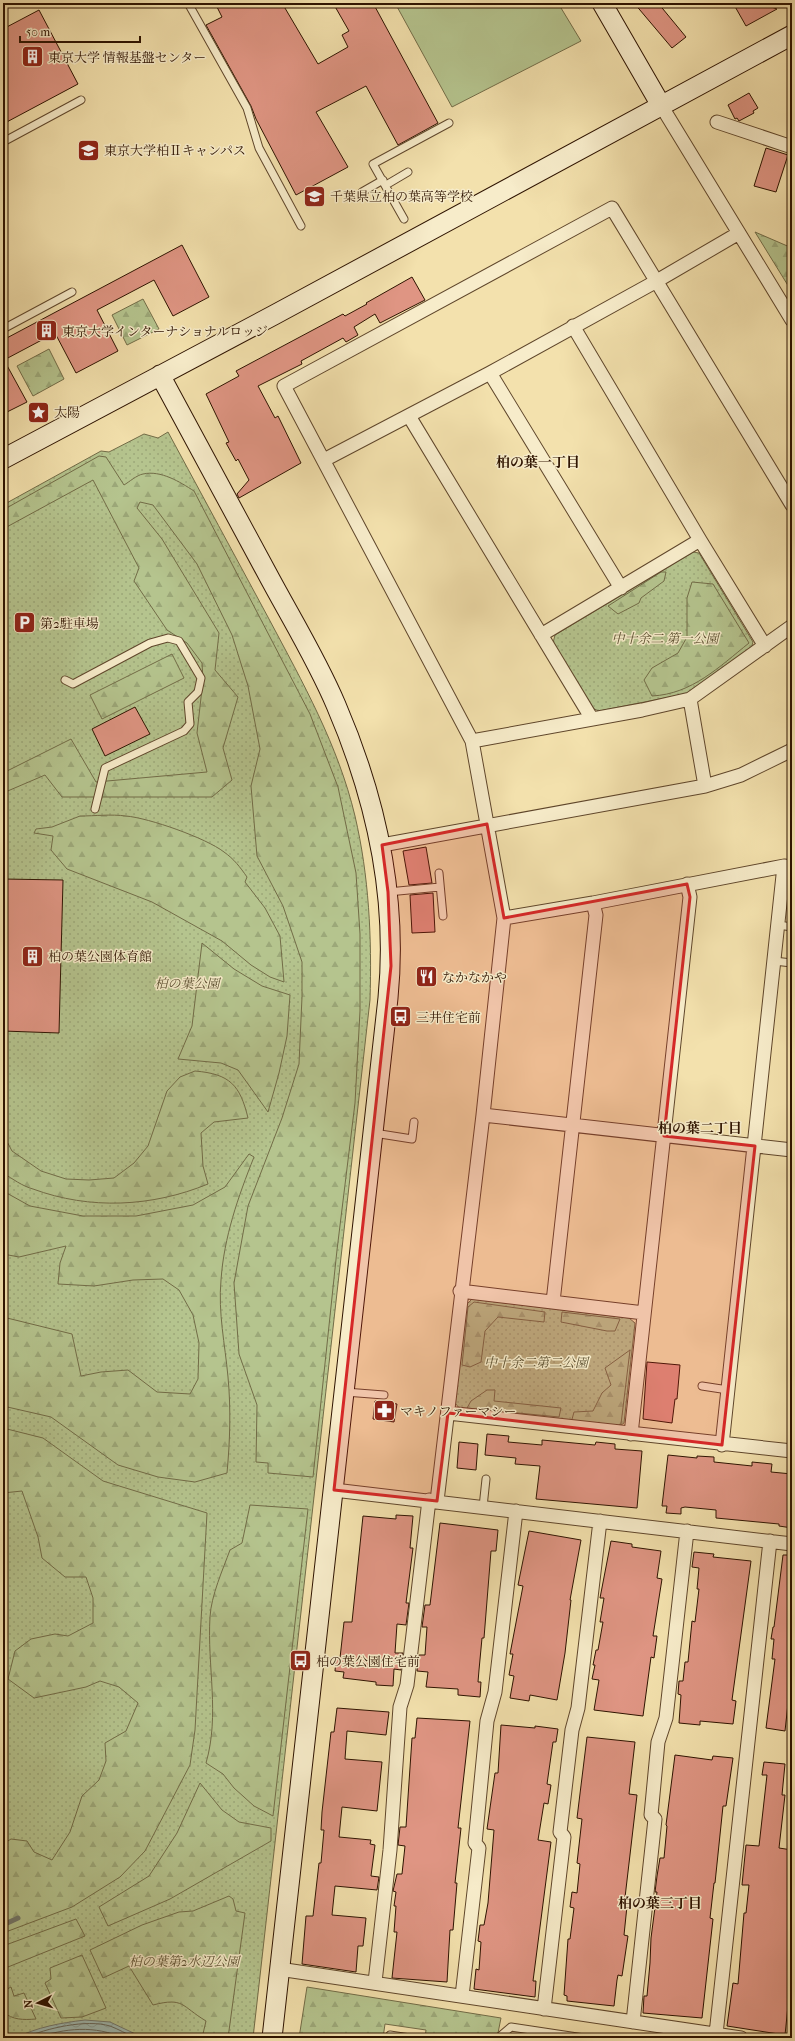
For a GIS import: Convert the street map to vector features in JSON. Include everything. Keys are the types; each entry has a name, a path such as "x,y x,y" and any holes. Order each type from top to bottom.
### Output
{"street":[{"path":"602,3 662,107 792,320"},
{"path":"3,459 625,124 662,107 792,35"},
{"path":"717,122 792,147"},
{"path":"375,1982 390,1850 400,1707 407,1685 433,1501 448,1413 460,1291 483,1115 504,918 472,741 284,386 612,208 655,282 792,505"},
{"path":"324,460 490,373 655,282 739,233"},
{"path":"573,326 700,540 765,646"},
{"path":"490,373 621,588"},
{"path":"160,375 336,704 362,772 382,845 388,892 391,966 345,1392 272,2038"},
{"path":"409,416 592,719"},
{"path":"542,635 700,540"},
{"path":"472,741 642,710 690,699 792,626"},
{"path":"690,699 705,786"},
{"path":"382,845 459,833 487,824 705,786 741,775 792,750"},
{"path":"504,918 788,867 787,891 778,926 774,961 722,1445"},
{"path":"631,1434 690,897 687,884"},
{"path":"553,1302 596,915 593,903"},
{"path":"483,1115 792,1150"},
{"path":"460,1291 644,1313"},
{"path":"448,1413 792,1452"},
{"path":"334,1490 792,1544"},
{"path":"462,1996 479,1848 475,1843 488,1721 495,1692 516,1511"},
{"path":"544,2009 564,1837 560,1832 572,1730 578,1708 600,1521"},
{"path":"633,2022 655,1818 651,1815 658,1742 666,1718 688,1531"},
{"path":"716,2034 770,1541"},
{"path":"280,1969 375,1982 741,2038"}],"lane":[{"path":"188,3 247,108 260,148 301,226"},
{"path":"3,142 81,100"},
{"path":"404,219 374,164 449,124"},
{"path":"362,192 408,172"},
{"path":"3,328 72,292"},
{"path":"65,680 73,684 150,643 168,638 179,641 201,678 198,692 188,702 190,724 184,731 105,768 95,809"},
{"path":"439,873 444,916"},
{"path":"388,892 440,887"},
{"path":"778,926 792,927"},
{"path":"774,961 792,963"},
{"path":"373,1133 412,1139 414,1122"},
{"path":"702,1386 728,1390"},
{"path":"345,1392 384,1396"},
{"path":"483,1507 486,1479"},
{"path":"498,2038 511,2027 584,2038"},
{"path":"389,2038 390,2035 410,2038"}],"highlighted area":[{"path":"487,824 504,918 687,884 690,897 664,1136 755,1146 722,1445 448,1413 437,1501 334,1490 391,966 388,892 382,845"}],"green space":[{"path":"395,3 558,3 581,41 452,107"},
{"path":"755,232 792,248 792,292"},
{"path":"143,299 159,329 127,345 112,315"},
{"path":"49,349 64,379 33,396 17,366"},
{"name":"柏の葉公園","path":"168,432 307,691 339,764 355,816 364,861 370,930 370,1000 253,2038 3,2038 3,505 101,451 109,452 144,434 158,438"},
{"path":"99,456 106,457 124,485 136,477 150,473 163,475 194,491 310,714 338,787 356,873 360,934 360,1011 355,1103 337,1250 313,1477 268,1473 268,1463 256,1462 257,1405 239,1354 234,1283 248,1206 282,1118 299,1064 302,962 283,906 257,856 251,786 260,749 248,686 232,635 197,564 153,505 140,502 137,508 162,539 219,633 215,670 238,697 223,748 232,780 212,797 62,797 45,775 3,793 3,773 71,739 96,782 207,772 197,733 203,680 202,663 187,643 167,630 134,581 139,568 93,480 3,529 3,510"},
{"name":"中十余二 第一公園","path":"693,552 699,553 753,642 751,649 690,693 599,711 592,708 553,643 555,635"},
{"path":"661,572 666,572 664,581 641,598 639,603 618,614 608,606"},
{"path":"692,582 713,584 749,643 716,670 692,685 666,694 652,696 644,680 652,668 678,653 687,637 687,598"},
{"path":"172,654 184,678 102,719 90,695"},
{"path":"120,815 148,820 191,835 216,847 228,855 237,863 247,877 245,882 265,908 280,936 284,982 270,977 251,965 222,941 152,902 67,869 51,850 53,836 34,833 36,829 52,827 80,816"},
{"path":"202,943 234,969 262,986 290,995 287,1036 279,1073 268,1112 238,1070 221,1063 178,1059 192,1026"},
{"path":"195,1071 217,1075 232,1083 241,1097 248,1118 214,1122 201,1133 203,1166 208,1184 187,1192 143,1201 99,1203 55,1196 29,1188 3,1173 3,1134 12,1151 41,1171 66,1179 89,1180 114,1178 134,1163 148,1146 167,1091 180,1077"},
{"path":"249,1154 254,1157 233,1217 225,1248 220,1292 230,1401 227,1473 195,1482 158,1477 118,1465 51,1417 3,1406 3,1317 72,1334 81,1376 101,1372 128,1370 157,1392 190,1394 198,1379 199,1343 193,1315 179,1290 163,1279 133,1280 94,1286 58,1284 60,1263 66,1246 19,1257 3,1254 3,1191 30,1206 83,1216 136,1216 193,1205 225,1187"},
{"name":"中十余二第二公園","path":"472,1299 629,1318 635,1323 624,1423 618,1427 460,1409 455,1403 466,1305"},
{"path":"474,1302 545,1312 544,1322 498,1317 485,1331 481,1362 470,1367 462,1365 468,1307"},
{"path":"562,1312 620,1319 615,1331 607,1331 561,1322"},
{"path":"630,1350 621,1424 610,1430 571,1423 574,1412 593,1411 602,1393 611,1385 605,1368"},
{"path":"487,1390 495,1390 494,1401 561,1408 559,1417 467,1408 471,1401"},
{"path":"3,1428 43,1438 103,1481 207,1513 195,1730 190,1765 145,1851 120,1877 72,1907 3,1933 3,1844 11,1839 27,1841 34,1852 52,1860 70,1832 82,1796 99,1780 106,1761 105,1743 126,1731 138,1703 119,1687 100,1681 86,1687 34,1698 8,1679 15,1651 31,1639 55,1634 68,1636 93,1623 93,1598 86,1577 65,1577 42,1558 38,1537 22,1491 3,1493"},
{"path":"250,1505 308,1509 273,1816 254,1806 234,1788 223,1774 206,1763 210,1745 213,1709 210,1654 211,1609 218,1583 230,1550 242,1543"},
{"path":"200,1783 222,1810 239,1822 271,1828 271,1841 170,1899 108,1926 99,1907 149,1876 177,1833"},
{"name":"柏の葉第2水辺公園","path":"229,1896 233,1899 236,1911 245,1913 228,2038 202,2038 206,2021 182,2004 171,2002 153,2005 129,1966 103,1978 90,1950 142,1925 179,1912 193,1911"},
{"path":"76,1919 85,1936 3,1969 3,1946"},
{"path":"82,1955 106,2008 82,2017 61,2018 45,1983 51,1979 50,1968"},
{"path":"11,1987 14,1996 24,1993 36,2019 18,2019 3,2012 3,1991"},
{"path":"307,1987 501,2018 497,2038 425,2038 426,2030 385,2024 383,2038 299,2038"}],"water":[{"path":"85,2020 110,2022 144,2038 15,2038 49,2026"}],"building":[{"path":"215,3 282,3 318,64 348,47 342,35 349,31 333,3 373,3 438,123 398,145 366,86 316,112 348,167 296,195 256,119 251,106 206,25 222,17"},
{"path":"634,3 658,3 686,37 672,48"},
{"path":"733,3 760,3 777,9 746,26"},
{"name":"東京大学 情報基盤センター","path":"39,10 78,84 3,124 3,29"},
{"path":"749,93 758,108 753,111 754,113 739,121 737,118 735,119 728,105"},
{"path":"766,148 788,155 776,192 754,186"},
{"name":"東京大学インターナショナルロッジ","path":"182,245 209,297 173,316 154,280 97,310 118,351 76,373 55,333 4,360 27,402 3,414 3,340"},
{"path":"412,277 425,300 380,323 375,314 354,327 358,335 346,342 343,338 301,361 302,364 258,386 275,418 278,416 301,463 239,498 237,494 249,480 238,459 236,461 226,443 229,442 206,394 239,376 236,371 343,314 345,316"},
{"path":"135,707 150,734 105,756 92,729"},
{"path":"426,847 432,883 409,885 403,851"},
{"name":"柏の葉公園体育館","path":"3,879 63,880 59,1033 3,1031"},
{"path":"433,893 435,932 412,933 410,895"},
{"path":"647,1362 680,1365 677,1399 675,1399 672,1423 643,1419"},
{"path":"375,1401 397,1404 394,1422 373,1419"},
{"path":"487,1434 509,1436 508,1442 542,1445 542,1440 595,1445 596,1442 615,1444 615,1449 642,1451 637,1508 536,1499 540,1466 515,1464 516,1458 485,1455"},
{"path":"459,1442 478,1444 476,1470 457,1468"},
{"path":"668,1455 697,1458 697,1456 714,1457 714,1462 752,1466 752,1462 772,1464 771,1472 792,1474 792,1528 779,1526 779,1524 716,1518 716,1510 685,1507 681,1508 681,1514 666,1513 667,1506 662,1506"},
{"path":"396,1515 413,1516 410,1548 413,1548 406,1603 409,1603 406,1625 397,1624 395,1653 403,1653 401,1670 394,1669 393,1686 376,1685 376,1682 343,1678 344,1672 335,1671 336,1658 340,1658 344,1622 352,1622 363,1516 396,1519"},
{"path":"440,1523 498,1530 496,1551 491,1551 484,1638 482,1638 478,1682 481,1682 480,1697 458,1695 458,1689 426,1687 428,1672 417,1671 419,1655 425,1655 427,1627 422,1627 425,1605 430,1605"},
{"path":"529,1531 581,1540 570,1600 565,1653 557,1700 530,1695 529,1701 510,1698 514,1676 509,1675 513,1654 510,1654 523,1586 518,1585"},
{"path":"611,1541 632,1544 632,1547 661,1551 657,1578 662,1579 653,1636 657,1636 654,1658 651,1657 643,1716 594,1710 599,1680 592,1679 595,1665 593,1665 596,1650 598,1650 603,1622 600,1622 604,1598 600,1598"},
{"path":"694,1552 714,1554 713,1557 751,1561 732,1700 736,1701 733,1724 700,1721 700,1725 679,1723 681,1695 678,1694 679,1681 683,1681 685,1662 688,1662 692,1621 695,1622 699,1589 697,1589 699,1568 692,1567"},
{"path":"783,1555 792,1555 792,1667 785,1731 766,1728 775,1659 772,1659 774,1639 771,1639 774,1627"},
{"path":"337,1708 389,1712 386,1735 347,1731 345,1759 382,1762 377,1811 342,1807 339,1837 371,1840 370,1844 375,1845 371,1876 379,1877 377,1890 335,1886 332,1915 366,1918 363,1946 358,1946 356,1972 302,1964 306,1916 313,1916 319,1863 321,1863 324,1830 321,1830 322,1812 331,1732 334,1732"},
{"path":"417,1718 470,1721 458,1828 461,1828 455,1883 457,1883 453,1930 450,1930 447,1982 392,1978 397,1932 394,1932 396,1906 394,1906 396,1892 393,1891 397,1874 402,1874 405,1846 398,1845 400,1827 406,1827 412,1738 415,1738"},
{"path":"501,1725 535,1728 535,1726 558,1729 556,1742 553,1742 547,1784 551,1785 548,1804 544,1803 538,1840 551,1842 533,1981 536,1981 535,1997 474,1989 476,1969 479,1970 481,1942 478,1941 480,1925 484,1925 488,1903 494,1830 487,1829 495,1773 498,1773"},
{"path":"587,1737 635,1742 629,1794 637,1795 624,1906 627,1906 624,1935 628,1936 622,1976 618,1975 617,1980 614,2006 567,2001 567,1996 564,1995 568,1939 570,1939 574,1908 570,1907 572,1892 577,1893 580,1864 577,1863 582,1819 577,1818"},
{"path":"675,1755 712,1760 713,1756 733,1758 726,1806 723,1806 710,1918 713,1919 702,2018 643,2013 644,1996 647,1996 651,1938 657,1892 655,1892 660,1858 664,1858 666,1825"},
{"path":"764,1762 785,1764 782,1795 785,1795 779,1848 792,1850 792,1967 785,2035 727,2026 733,1983 738,1984 744,1913 746,1913 749,1885 742,1885 746,1845 759,1846 767,1775 762,1775"}],"waterway":[{"path":"3,1925 18,1918"}],"place":[{"name":"東京大学 情報基盤センター","path":"33,57"},
{"name":"東京大学柏Ⅱキャンパス","path":"88,150"},
{"name":"千葉県立柏の葉高等学校","path":"314,196"},
{"name":"東京大学インターナショナルロッジ","path":"47,331"},
{"name":"太陽","path":"39,412"},
{"name":"第2駐車場","path":"24,623"},
{"name":"柏の葉公園体育館","path":"32,956"},
{"name":"なかなかや","path":"427,977"},
{"name":"三井住宅前","path":"400,1017"},
{"name":"マキノファーマシー","path":"385,1411"},
{"name":"柏の葉公園住宅前","path":"300,1661"}],"district":[{"name":"柏の葉一丁目","path":"538,462"},
{"name":"柏の葉二丁目","path":"700,1128"},
{"name":"柏の葉三丁目","path":"660,1903"}]}
